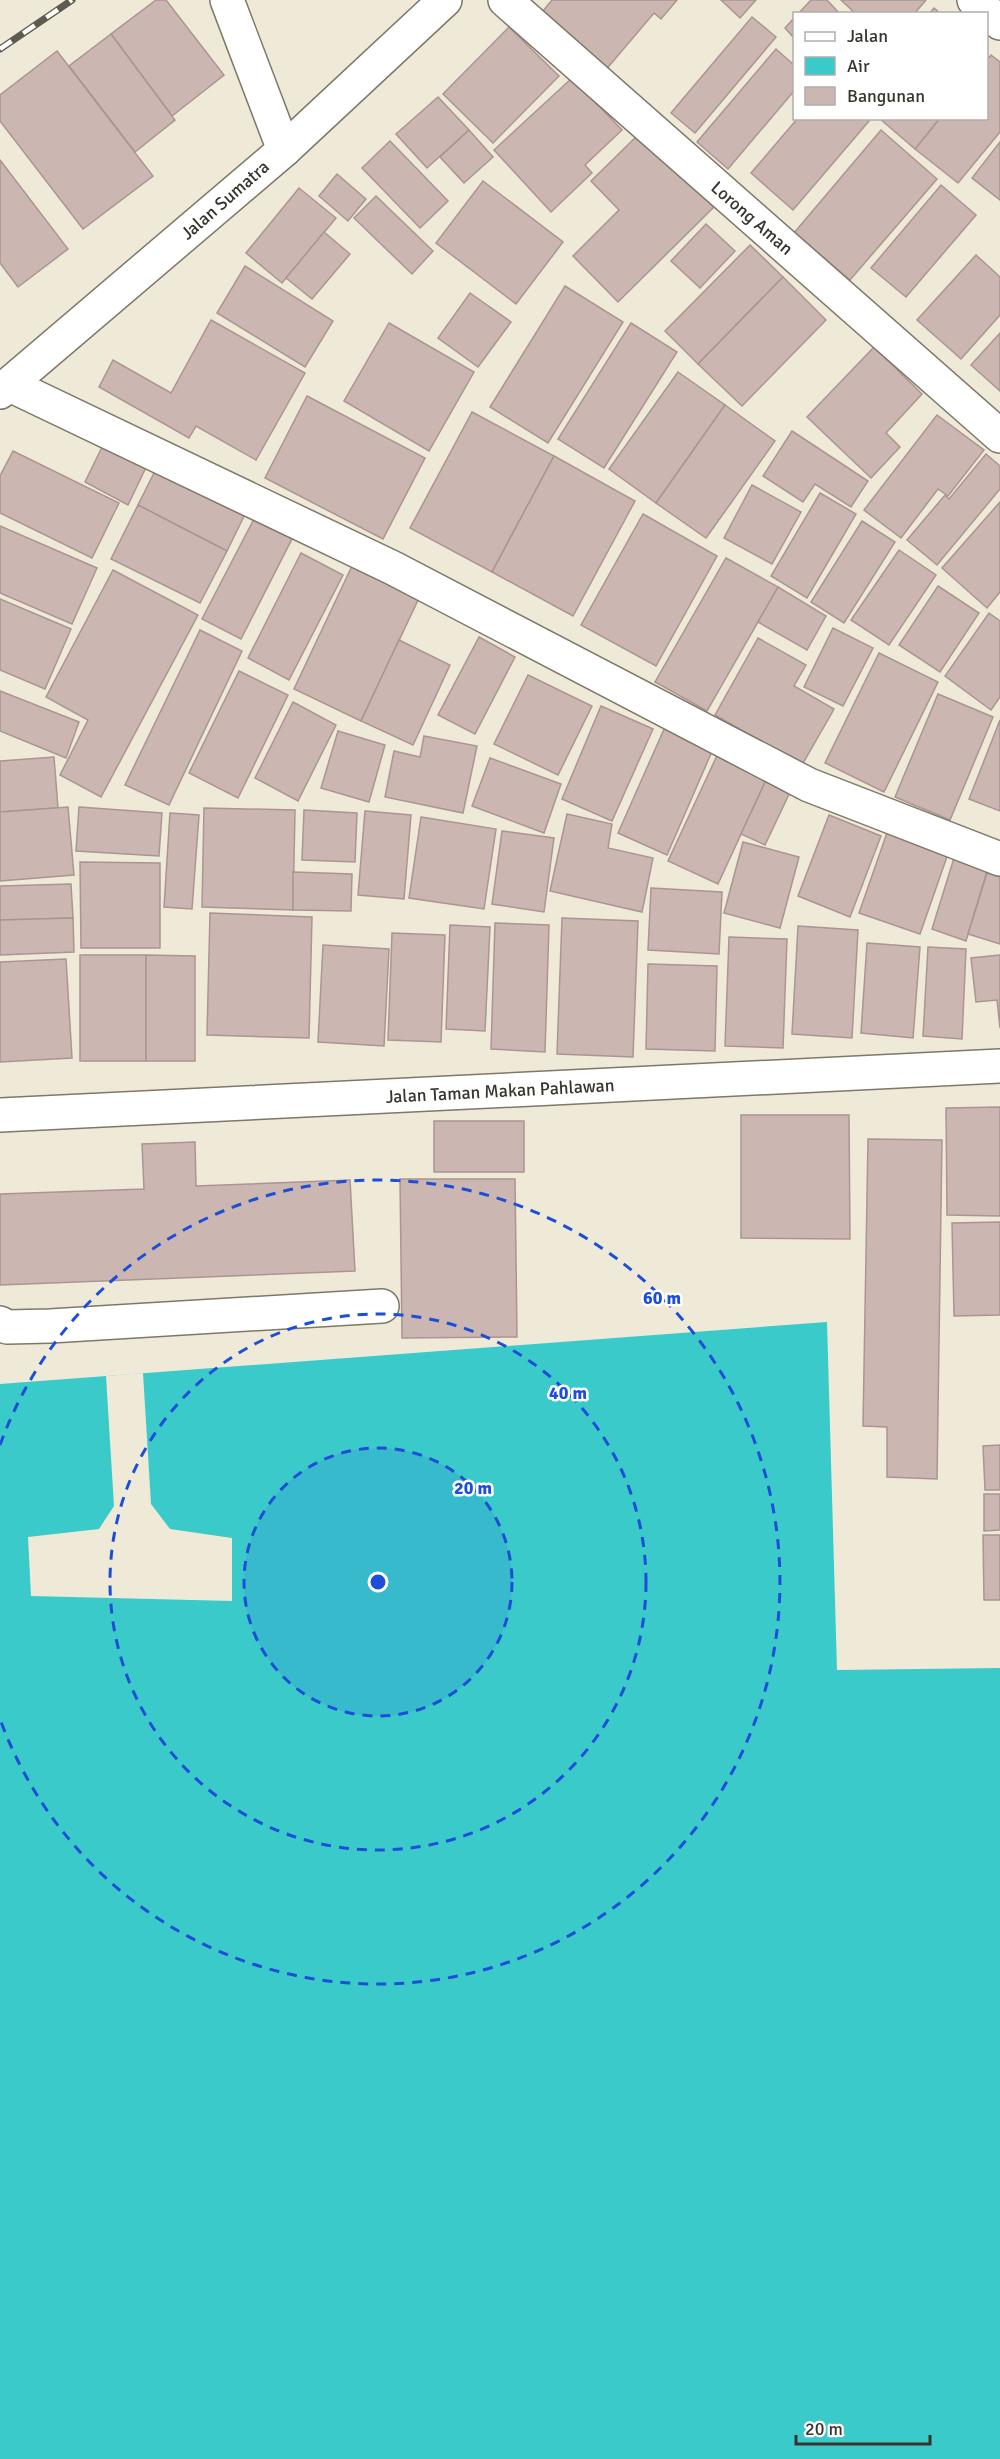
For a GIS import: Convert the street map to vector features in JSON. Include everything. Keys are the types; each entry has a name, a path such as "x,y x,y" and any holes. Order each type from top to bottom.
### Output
{"main road":[{"path":"227,0 284,150"},
{"name":"Jalan Sumatra","path":"5,389 284,150 444,0"},
{"name":"Lorong Aman","path":"505,0 1000,436"},
{"path":"974,0 988,12"},
{"path":"988,12 1000,23"},
{"path":"5,389 393,568 809,785 1000,859"},
{"name":"Jalan Taman Makan Pahlawan","path":"0,1115 1000,1066"},
{"path":"0,1323 7,1327 50,1326 382,1306"}],"water":[{"path":"827,1322 837,1670 1000,1668 1000,2459 0,2459 0,1384"}],"pier":[{"path":"143,1373 151,1504 170,1529 232,1538 232,1601 31,1596 28,1537 99,1529 114,1506 106,1376"}],"building":[{"path":"156,0 166,0 224,75 172,116 111,34"},
{"path":"552,0 677,0 661,19 654,13 604,72 538,17"},
{"path":"721,0 756,0 740,18"},
{"path":"811,0 827,0 838,12 800,12"},
{"path":"841,0 926,0 916,12 854,12"},
{"path":"752,17 776,37 695,133 671,113"},
{"path":"793,19 793,37 785,28"},
{"path":"509,27 559,76 493,143 443,94"},
{"path":"111,34 175,120 135,152 69,66"},
{"path":"776,49 793,64 793,92 728,169 697,142"},
{"path":"57,51 153,176 83,229 0,121 0,95"},
{"path":"991,55 1000,62 1000,132 958,183 915,149 938,120 988,120 988,59"},
{"path":"572,78 622,130 585,165 592,173 551,212 494,150"},
{"path":"438,97 469,130 427,168 396,134"},
{"path":"796,120 869,121 793,210 751,173"},
{"path":"881,120 938,120 915,149"},
{"path":"469,130 493,157 464,183 440,157"},
{"path":"881,130 937,179 850,280 794,233"},
{"path":"641,132 714,207 618,302 573,256 619,210 591,181"},
{"path":"390,141 448,201 420,228 362,168"},
{"path":"1000,142 1000,200 972,178"},
{"path":"0,160 68,249 18,287 0,263"},
{"path":"337,174 366,199 348,221 319,196"},
{"path":"483,181 563,242 516,304 436,243"},
{"path":"941,185 976,215 906,297 871,268"},
{"path":"299,188 336,218 282,283 246,253"},
{"path":"376,196 433,251 412,274 354,218"},
{"path":"706,224 735,251 700,288 671,261"},
{"path":"324,232 350,254 312,299 286,278"},
{"path":"750,245 783,277 698,364 665,331"},
{"path":"976,255 1000,277 1000,315 961,359 917,320"},
{"path":"245,266 333,321 305,367 217,313"},
{"path":"783,277 826,320 742,406 698,364"},
{"path":"565,286 623,322 548,443 490,407"},
{"path":"470,293 511,322 478,367 438,338"},
{"path":"211,320 305,373 256,460 196,426 189,438 99,387 113,360 171,393"},
{"path":"389,323 474,372 429,451 344,401"},
{"path":"631,323 677,352 604,468 558,439"},
{"path":"1000,333 1000,391 971,365"},
{"path":"874,347 922,394 886,433 900,447 871,478 807,417"},
{"path":"678,372 725,405 656,503 609,469"},
{"path":"307,396 425,458 383,539 265,478"},
{"path":"725,405 775,441 706,538 656,503"},
{"path":"472,412 554,456 492,572 410,528"},
{"path":"937,415 984,450 948,496 938,489 901,538 864,510"},
{"path":"792,431 868,481 851,507 815,484 803,502 763,476"},
{"path":"107,437 150,459 128,505 85,482"},
{"path":"13,451 119,503 92,558 0,513 0,476"},
{"path":"986,454 1000,466 1000,489 937,565 907,540 945,495 949,499"},
{"path":"554,456 635,501 573,616 492,572"},
{"path":"160,461 249,506 227,551 138,505"},
{"path":"752,485 801,512 772,564 724,538"},
{"path":"820,493 856,514 807,598 771,576"},
{"path":"1000,502 1000,592 987,608 942,568"},
{"path":"138,505 227,551 200,603 111,559"},
{"path":"643,514 717,556 656,666 581,625"},
{"path":"255,517 293,537 241,639 202,619"},
{"path":"862,521 895,542 844,623 811,602"},
{"path":"0,526 97,568 72,624 0,593"},
{"path":"899,550 936,575 889,645 851,620"},
{"path":"301,553 343,575 289,680 248,658"},
{"path":"726,558 778,587 707,711 655,682"},
{"path":"352,566 419,598 361,721 294,689"},
{"path":"113,570 198,615 101,797 60,775 88,720 46,697"},
{"path":"938,586 979,613 940,672 899,645"},
{"path":"778,587 826,616 807,650 758,622"},
{"path":"0,599 71,629 45,689 0,670"},
{"path":"989,613 1000,621 1000,697 991,710 945,676"},
{"path":"833,628 873,648 843,706 804,687"},
{"path":"200,630 242,651 169,805 125,785"},
{"path":"479,637 515,657 475,734 438,715"},
{"path":"758,638 806,665 794,686 834,709 802,765 715,715"},
{"path":"399,640 450,665 413,745 361,721"},
{"path":"879,653 938,682 884,792 825,763"},
{"path":"239,671 288,695 238,798 189,773"},
{"path":"528,675 592,706 558,775 494,744"},
{"path":"0,691 79,722 66,758 0,731"},
{"path":"938,694 993,717 950,820 895,797"},
{"path":"293,702 336,725 298,801 255,778"},
{"path":"601,706 653,729 612,821 562,799"},
{"path":"1000,720 1000,811 969,799"},
{"path":"665,727 713,749 667,855 618,833"},
{"path":"338,731 385,745 369,802 321,788"},
{"path":"424,736 477,746 463,813 385,797 394,751 420,757"},
{"path":"721,747 767,778 718,884 668,861"},
{"path":"54,757 58,808 0,812 0,761"},
{"path":"490,758 561,784 544,833 472,806"},
{"path":"767,778 791,790 765,845 741,834"},
{"path":"68,807 74,875 0,881 0,812"},
{"path":"79,807 162,813 159,856 76,851"},
{"path":"204,808 295,810 293,910 202,907"},
{"path":"304,810 357,813 355,862 302,860"},
{"path":"365,811 411,815 404,899 358,895"},
{"path":"170,813 199,815 192,909 164,907"},
{"path":"567,814 612,824 608,848 653,858 642,912 550,891"},
{"path":"829,815 881,836 850,917 798,896"},
{"path":"421,817 496,829 484,909 409,898"},
{"path":"888,830 949,851 920,934 859,913"},
{"path":"502,831 554,838 544,912 492,904"},
{"path":"743,842 799,857 780,928 724,913"},
{"path":"954,858 988,868 966,941 932,929"},
{"path":"80,862 160,863 160,948 81,948"},
{"path":"293,872 352,874 351,911 293,910"},
{"path":"987,873 1000,877 1000,944 968,934"},
{"path":"71,884 73,918 0,920 0,886"},
{"path":"651,888 722,892 719,954 648,950"},
{"path":"210,913 312,917 309,1038 207,1035"},
{"path":"73,918 74,952 0,955 0,920"},
{"path":"562,918 638,921 633,1057 557,1054"},
{"path":"495,923 549,925 545,1052 491,1049"},
{"path":"450,925 490,927 485,1031 446,1029"},
{"path":"798,926 858,930 852,1038 792,1034"},
{"path":"392,933 445,935 441,1042 388,1040"},
{"path":"729,937 787,939 783,1048 725,1046"},
{"path":"867,943 920,947 913,1038 861,1033"},
{"path":"323,945 389,949 384,1046 318,1042"},
{"path":"928,947 966,949 962,1039 923,1036"},
{"path":"80,955 146,955 146,1061 80,1061"},
{"path":"146,955 195,956 195,1061 146,1061"},
{"path":"1000,955 1000,1028 997,1000 976,1002 971,958"},
{"path":"66,959 72,1058 0,1062 0,962"},
{"path":"648,964 717,966 715,1051 646,1049"},
{"path":"1000,1107 1000,1216 947,1215 946,1108"},
{"path":"741,1115 849,1115 850,1239 741,1238"},
{"path":"434,1121 524,1121 524,1172 434,1172"},
{"path":"868,1139 942,1140 937,1479 887,1477 887,1427 863,1426"},
{"path":"195,1142 196,1186 350,1180 355,1271 0,1285 0,1194 144,1189 142,1144"},
{"path":"400,1179 515,1179 517,1337 402,1338"},
{"path":"1000,1222 1000,1315 954,1316 952,1223"},
{"path":"1000,1445 1000,1490 985,1490 983,1446"},
{"path":"984,1494 1000,1494 1000,1530 984,1531"},
{"path":"983,1535 1000,1535 1000,1600 984,1600"}],"railway":[{"path":"0,49 72,0"}]}
